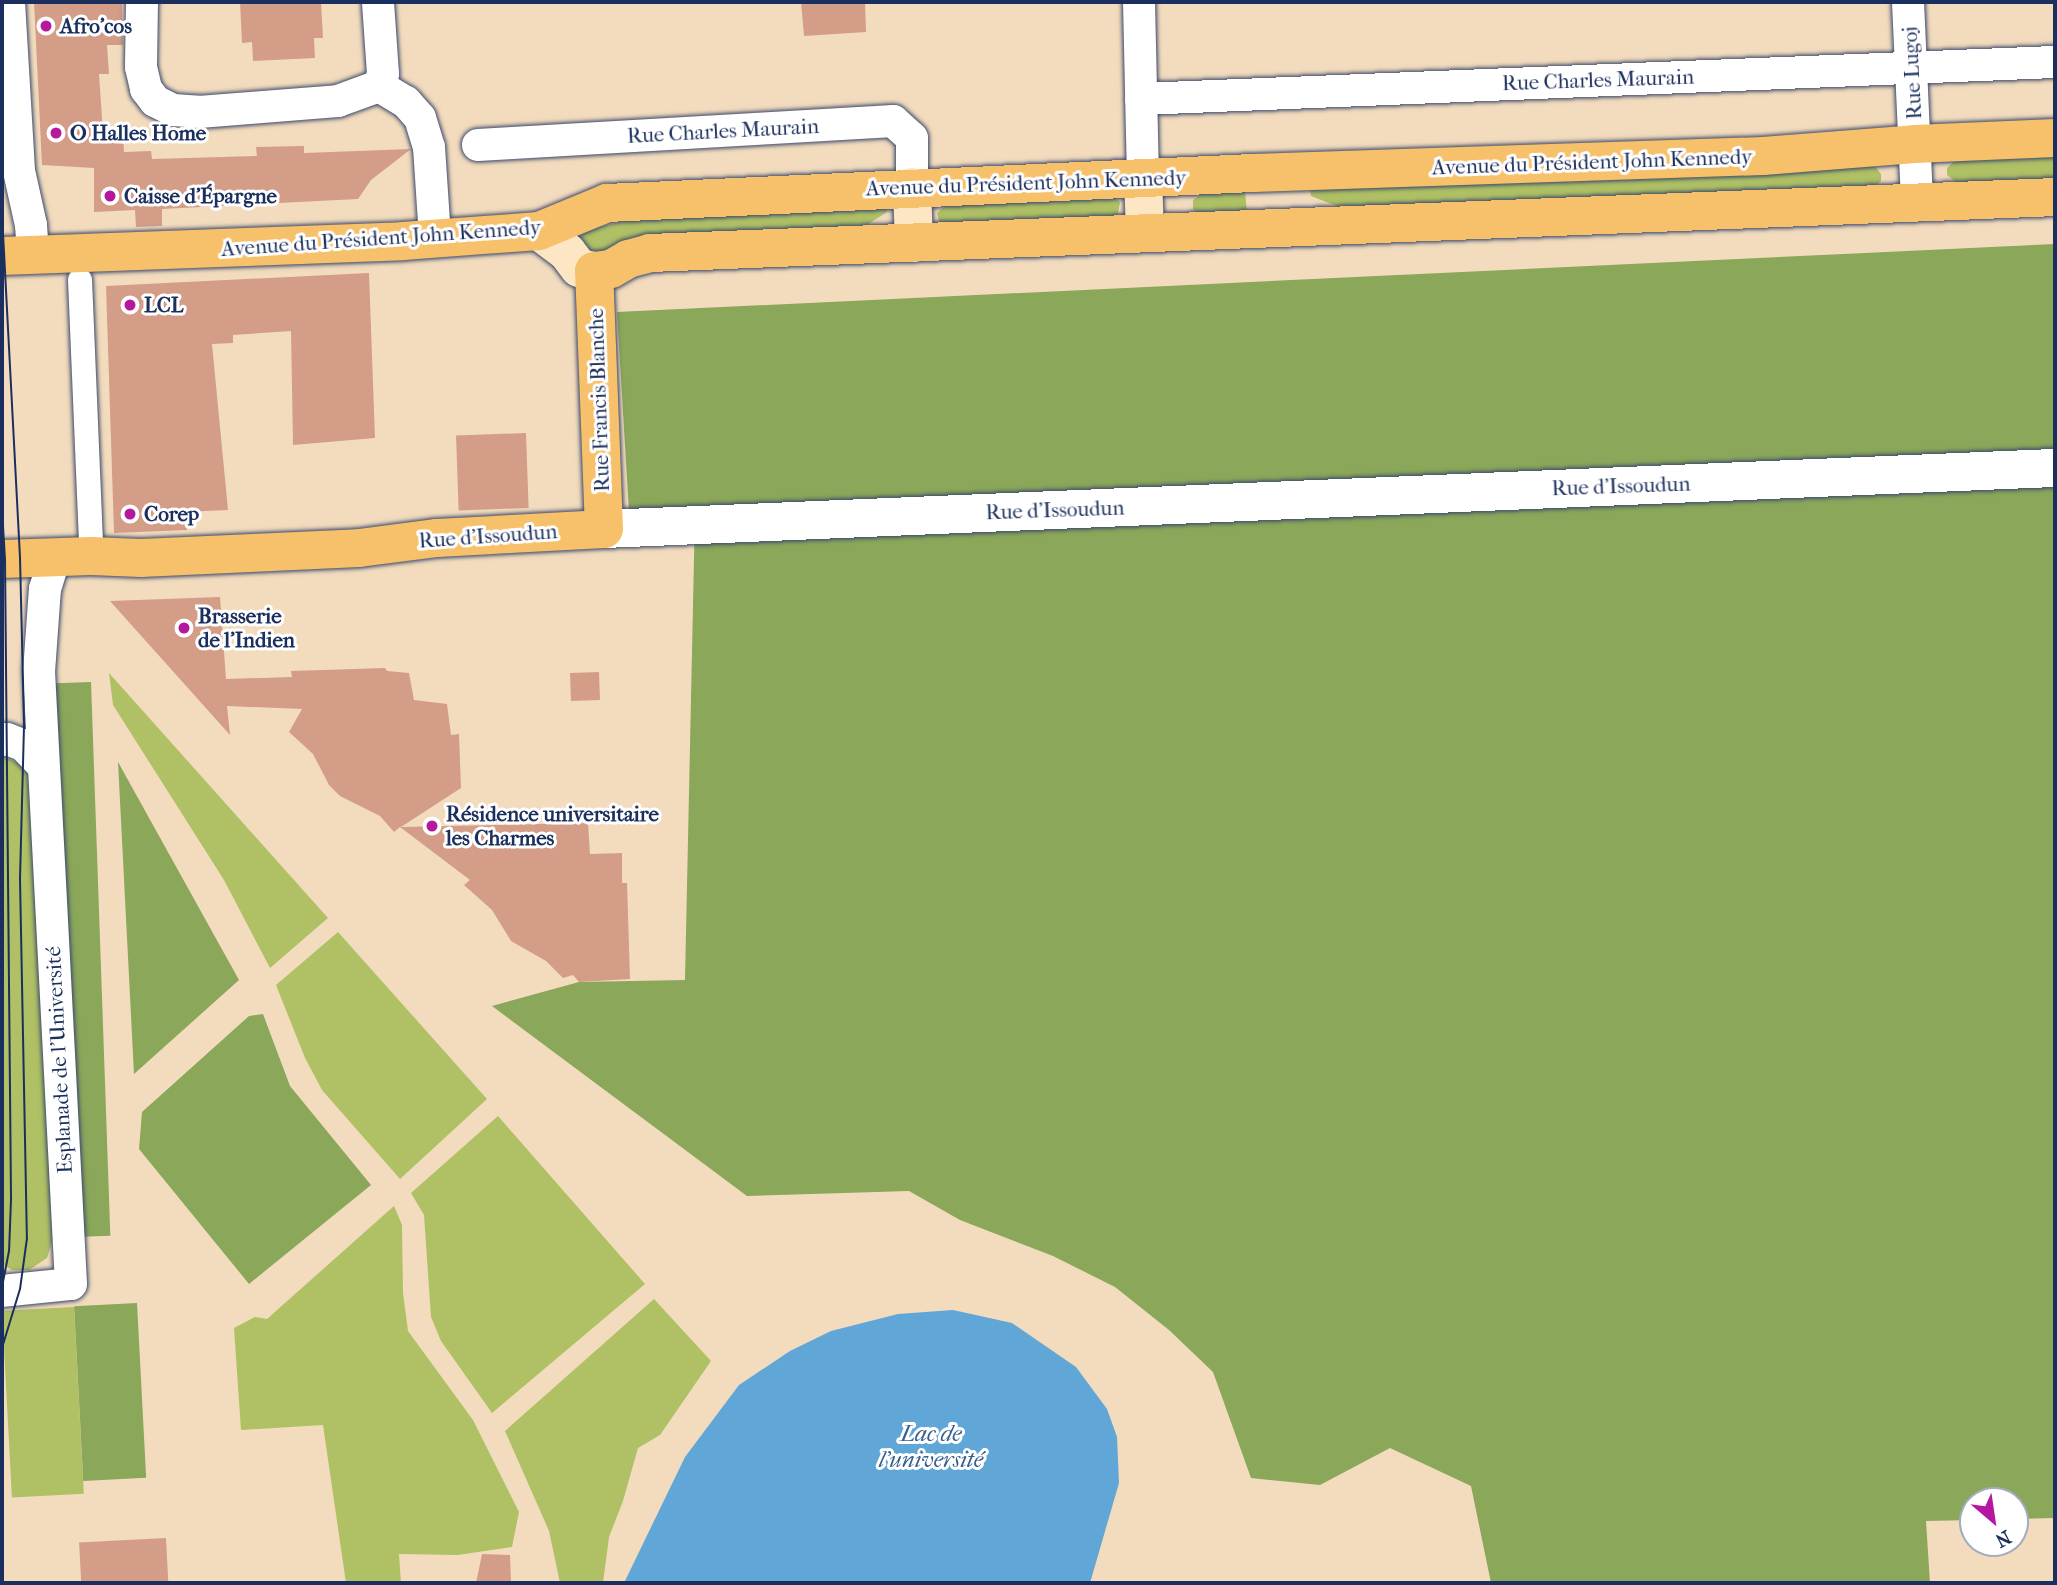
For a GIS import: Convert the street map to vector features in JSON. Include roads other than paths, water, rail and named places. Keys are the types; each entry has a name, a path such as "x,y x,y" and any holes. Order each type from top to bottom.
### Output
{"main road":[{"name":"Avenue du Président John Kennedy","path":"18,255 115,254 539,232 607,203 912,187 1763,156 1915,144 2055,138"},
{"path":"1143,178 1144,233"},
{"path":"912,187 914,243"},
{"path":"539,232 566,252 579,268 594,271 611,269 628,259 650,253 2055,197"},
{"name":"Rue Francis Blanche","path":"594,271 604,529"},
{"name":"Rue d'Issoudun","path":"2,559 55,556 141,558 359,548 438,538 604,529"}],"street":[{"path":"9,2 19,171 31,225 18,255"},
{"path":"142,2 141,67 146,89 155,101 173,110 199,112 338,101 379,86"},
{"path":"378,2 383,74 379,86"},
{"path":"1139,2 1143,178"},
{"name":"Rue Lugoj","path":"1908,2 1917,203"},
{"name":"Rue Charles Maurain","path":"1141,99 2055,62"},
{"path":"379,86 406,102 421,118 429,147 435,238"},
{"name":"Rue Charles Maurain","path":"478,145 893,121 912,138 912,187"},
{"path":"80,280 91,539"},
{"name":"Rue d'Issoudun","path":"604,529 2055,468"},
{"name":"Esplanade de l'Université","path":"2,1291 71,1284 42,765 40,658 45,589 55,556"},
{"path":"2,740 7,739 23,745 42,765"}],"water":[{"name":"Lac de l'université","path":"953,1310 1012,1323 1076,1367 1107,1409 1117,1437 1119,1483 1090,1583 624,1583 685,1457 739,1385 790,1351 831,1331 898,1314"}],"tram line":[{"path":"2,214 20,558 24,726 20,879 27,1238 20,1289 2,1348"},
{"path":"2,509 5,559 11,1200 9,1251 2,1288"}],"place":[{"name":"Afro'cos","path":"46,26"},
{"name":"O Halles Home","path":"56,133"},
{"name":"Caisse d'Épargne","path":"110,196"},
{"name":"LCL","path":"130,305"},
{"name":"Corep","path":"130,514"},
{"name":"Brasserie de l'Indien","path":"184,628"},
{"name":"Résidence universitaire les Charmes","path":"432,826"}]}
